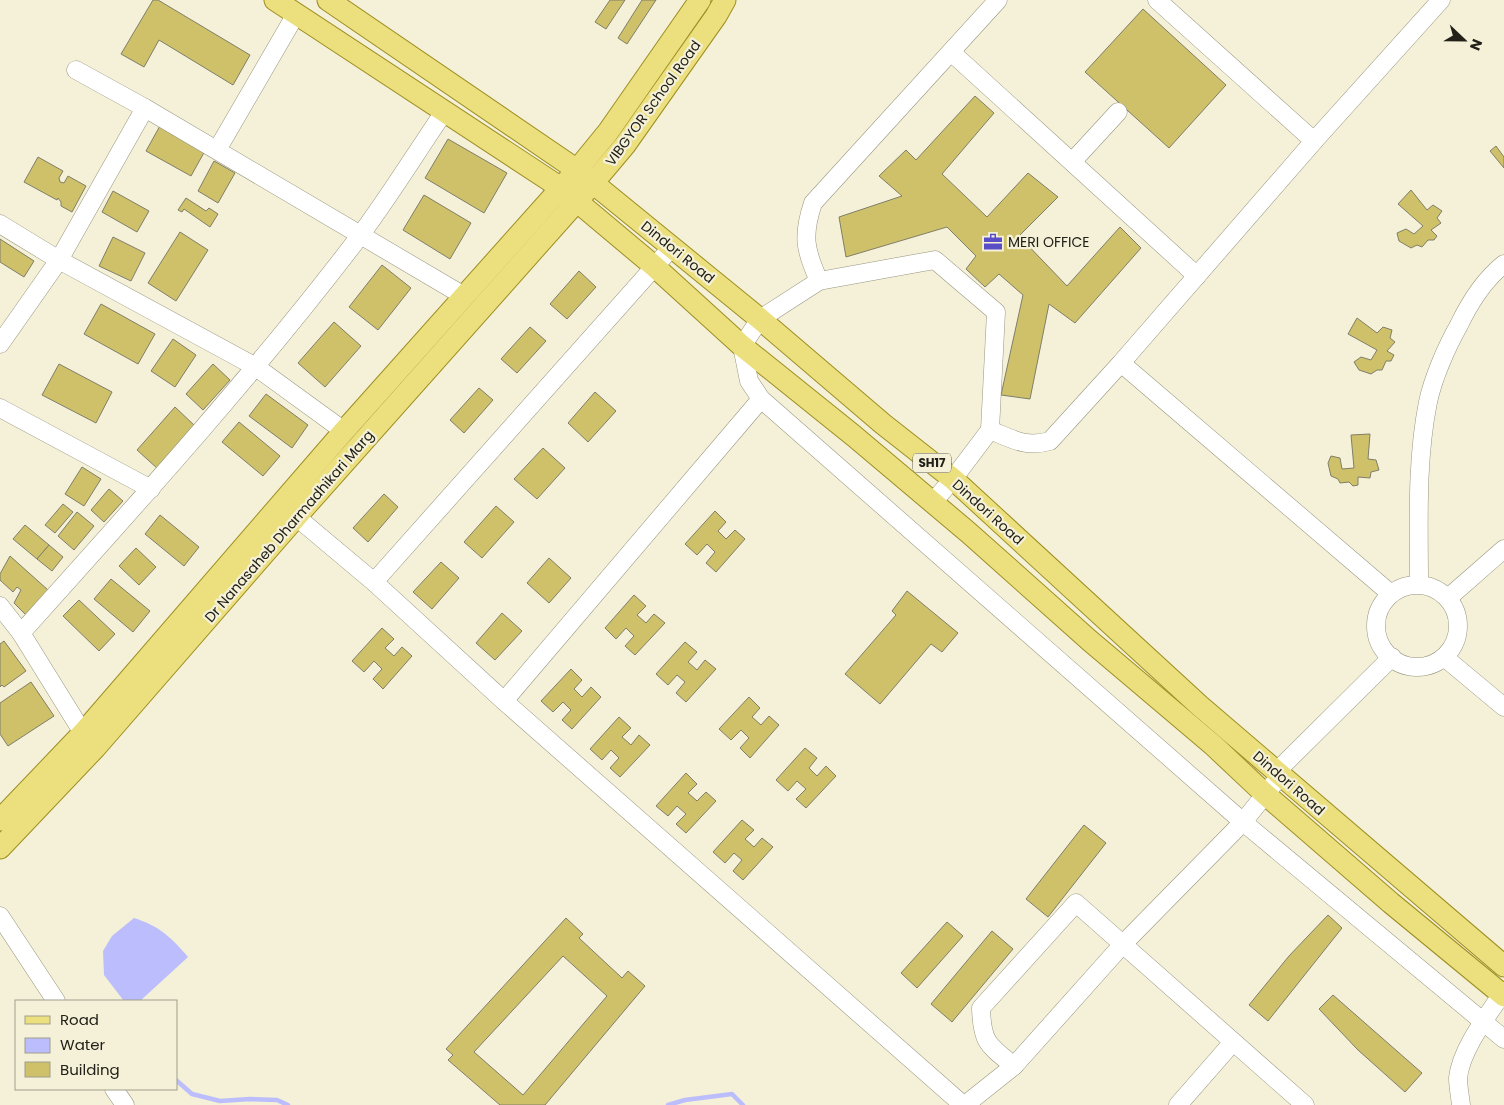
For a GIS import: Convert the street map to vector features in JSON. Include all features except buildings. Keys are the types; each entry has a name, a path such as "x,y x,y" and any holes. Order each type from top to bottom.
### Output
{"main road":[{"path":"275,0 568,195 654,266 742,346 933,502 1088,640 1213,745 1265,794 1391,903 1503,994"},
{"name":"Dindori Road","path":"328,0 585,177 760,319 883,424 953,479 1200,706 1504,966"},
{"name":"VIBGYOR School Road","path":"585,177 608,132 695,2"},
{"name":"VIBGYOR School Road","path":"568,195 585,177 625,145 720,8"},
{"name":"Dr Nanasaheb Dharmadhikari Marg","path":"0,848 95,748 288,510 344,431 464,296 568,195"},
{"name":"Dr Nanasaheb Dharmadhikari Marg","path":"0,820 83,733 288,510 568,195"}],"street":[{"path":"819,281 809,259 805,232 813,203 998,0"},
{"path":"1157,0 1314,141"},
{"path":"990,430 1026,444 1039,444 1050,441 1441,0"},
{"path":"695,2 720,8"},
{"path":"217,150 296,14"},
{"path":"951,52 1197,276"},
{"path":"76,70 145,108 464,296"},
{"path":"0,344 59,260 145,108"},
{"path":"21,633 256,367 360,236 444,112"},
{"path":"1072,162 1118,112"},
{"path":"0,224 59,260 256,367 344,431"},
{"path":"374,582 672,247"},
{"path":"933,502 990,430 996,312 935,260 819,281 760,319 742,346 749,381 761,399 1243,822 1504,1040"},
{"path":"1419,584 1418,480 1428,401 1443,359 1471,302 1494,272 1504,264"},
{"path":"1121,363 1391,594"},
{"path":"504,701 761,399"},
{"path":"0,408 150,489"},
{"path":"288,510 374,582 504,701 964,1105 1014,1066 1122,944 1243,822 1278,774 1392,657"},
{"path":"1448,598 1504,549"},
{"path":"1419,584 1432,587 1448,598 1455,609 1458,621 1457,635 1453,646 1444,657 1431,664 1418,667 1403,664 1383,648 1378,637 1376,623 1380,609 1391,594 1407,586 1419,584"},
{"path":"0,606 21,633 83,733"},
{"path":"1444,657 1504,707"},
{"path":"1014,1066 990,1047 982,1029 981,1008 1076,903 1305,1105"},
{"path":"0,916 55,1000"},
{"path":"1461,1105 1458,1077 1465,1055 1483,1022 1503,994"},
{"path":"1178,1105 1233,1042"},
{"path":"115,1090 125,1105"}],"water":[{"path":"134,918 164,933 188,957 141,1000 123,1000 104,975 103,951 112,936"}],"waterway":[{"path":"178,1082 192,1094 220,1101 277,1100 288,1105"},
{"path":"668,1105 685,1100 732,1094 743,1105"}],"place":[{"name":"MERI OFFICE","path":"993,242"}]}
